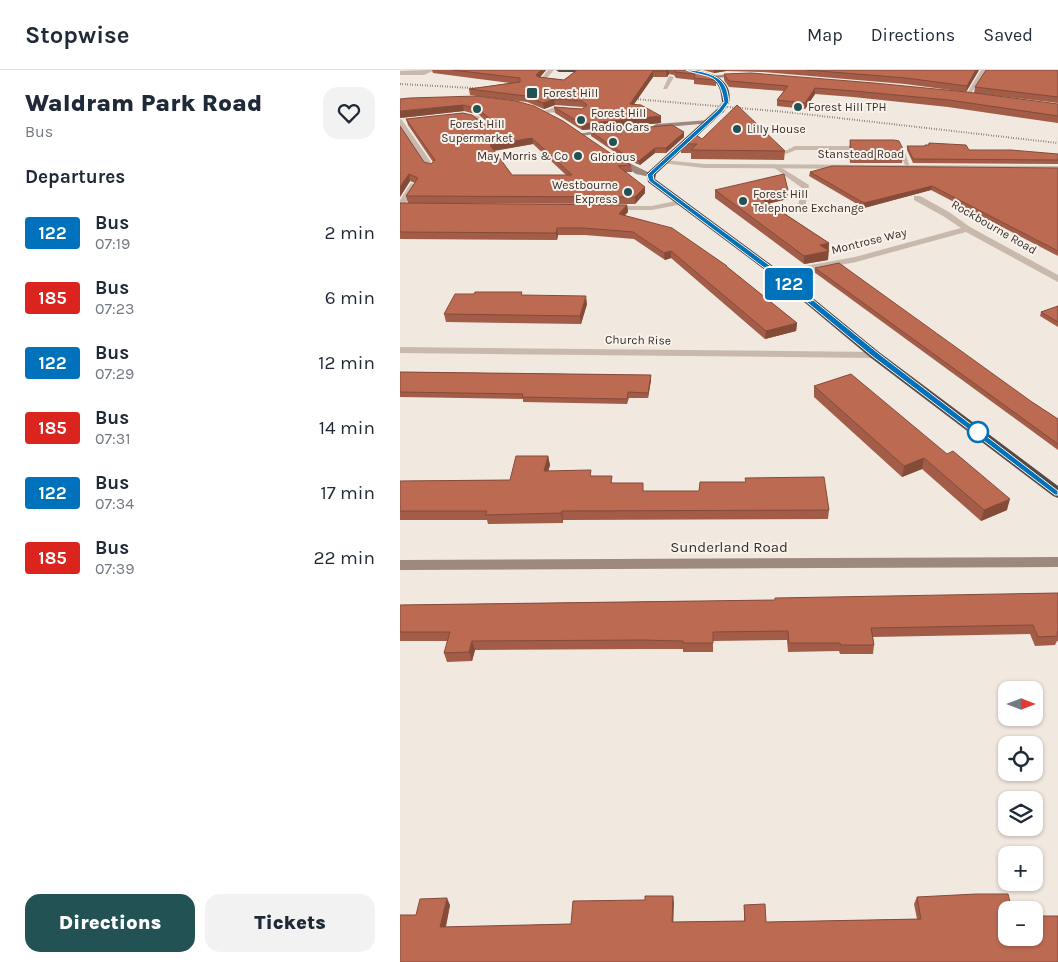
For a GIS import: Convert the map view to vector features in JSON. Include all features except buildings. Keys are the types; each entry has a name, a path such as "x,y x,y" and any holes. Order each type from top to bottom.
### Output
{"highway":[{"path":"558,70 616,70"},
{"path":"688,70 714,76 724,88 726,102"},
{"path":"720,111 650,175 651,180 777,274 875,355 1058,493"}],"street":[{"path":"400,73 424,73 432,70"},
{"path":"551,70 541,80 568,80 578,71"},
{"path":"968,94 984,70"},
{"path":"665,88 673,73"},
{"path":"714,76 749,76"},
{"path":"959,93 977,95"},
{"path":"535,109 551,116"},
{"path":"544,112 555,109 583,111"},
{"path":"451,115 476,117 492,131"},
{"path":"410,121 400,122 431,168"},
{"path":"651,127 709,122"},
{"path":"573,130 588,140"},
{"path":"581,134 613,130"},
{"path":"786,152 795,148 873,148"},
{"path":"883,148 902,150 908,166"},
{"path":"612,155 639,172 650,175"},
{"name":"Stanstead Road","path":"664,162 704,166 1058,168"},
{"path":"775,166 806,187 802,206"},
{"path":"410,207 400,206 414,185"},
{"name":"Rockbourne Road","path":"917,198 946,214 967,229 1056,275"},
{"path":"598,208 652,208 680,202"},
{"name":"Montrose Way","path":"777,274 856,259 967,229"},
{"name":"Church Rise","path":"400,350 875,355"},
{"name":"Sunderland Road","path":"400,565 1058,562"}],"tunnel":[{"path":"720,111 726,102"}],"railway":[{"path":"400,84 491,89"},
{"path":"623,98 786,112 1058,143"}],"bus line":[{"name":"122","path":"688,70 714,76 720,81 727,98 726,102 720,111 650,175 651,180 777,274 875,355 1058,493"}],"place":[{"name":"Forest Hill","path":"532,93"},
{"name":"Forest Hill TPH","path":"798,107"},
{"name":"Forest Hill Supermarket","path":"477,109"},
{"name":"Forest Hill Radio Cars","path":"581,120"},
{"name":"Lilly House","path":"737,129"},
{"name":"Glorious","path":"613,142"},
{"name":"May Morris & Co","path":"578,156"},
{"name":"Westbourne Express","path":"628,192"},
{"name":"Forest Hill Telephone Exchange","path":"743,201"}]}
